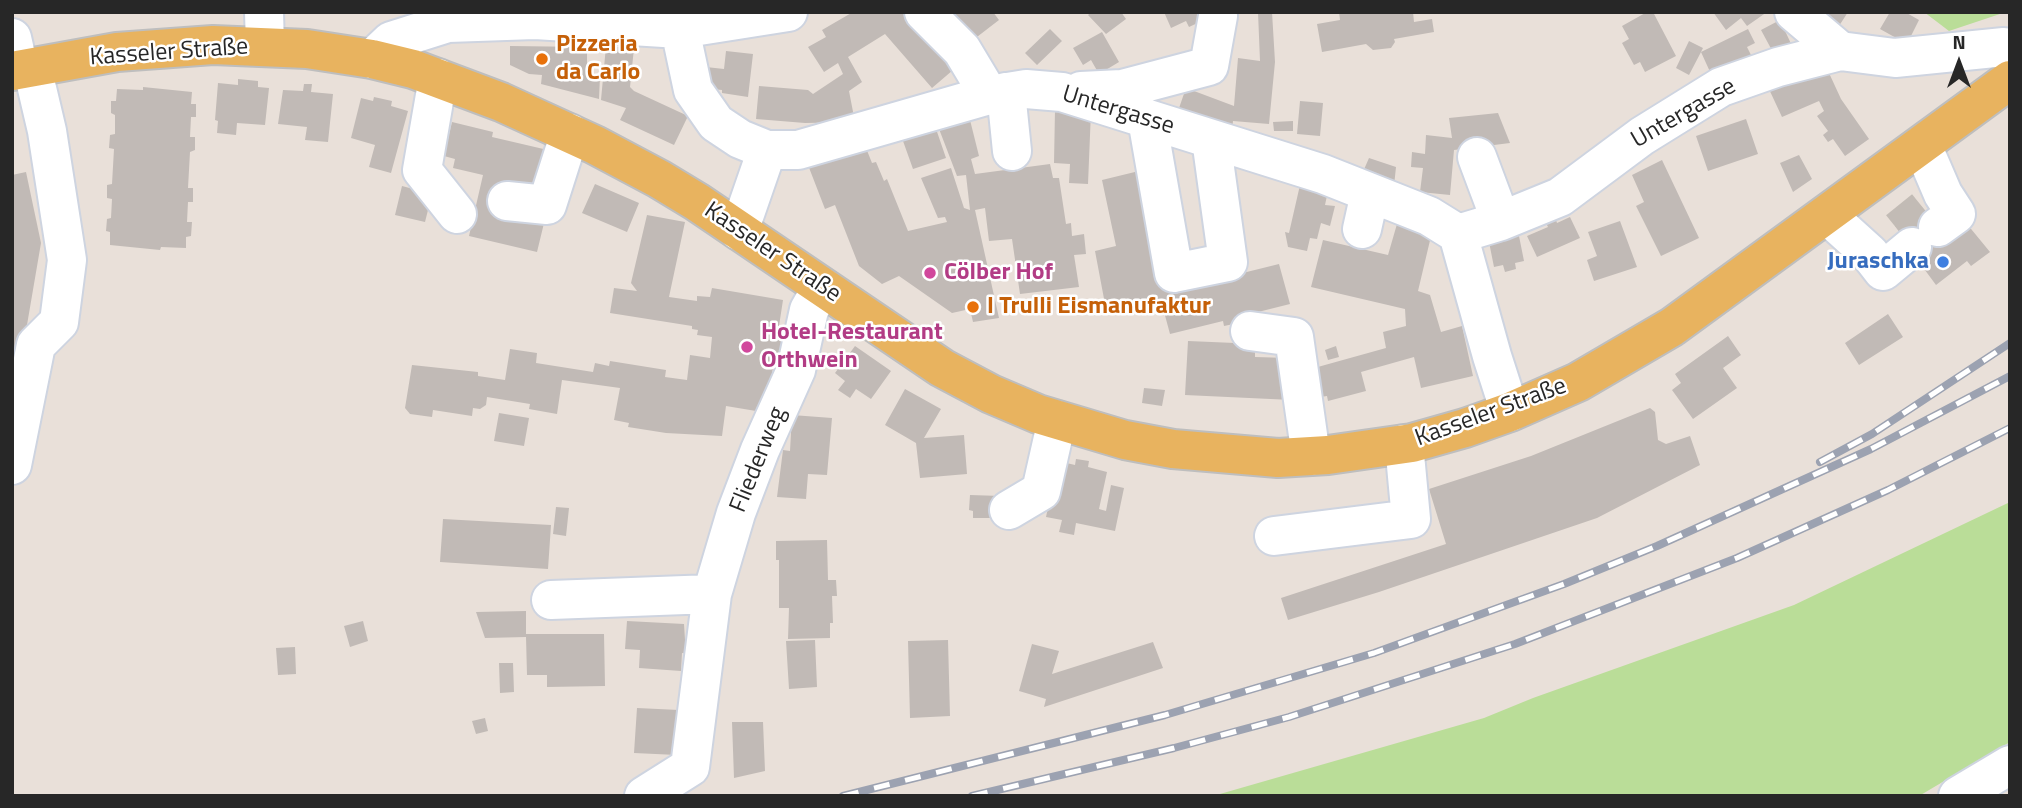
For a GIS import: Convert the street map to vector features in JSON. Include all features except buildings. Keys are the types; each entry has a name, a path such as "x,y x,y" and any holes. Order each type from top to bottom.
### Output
{"main road":[{"name":"Kasseler Straße","path":"19,61 213,45 265,29 307,49 372,59 438,78 570,133 659,179 942,368 991,394 1057,420 1125,440 1172,449 1265,457 1311,456 1404,444 1465,428 1510,412 1578,382 1672,327 2010,80"}],"street":[{"path":"924,12 962,50 998,93 1012,151"},
{"path":"1794,12 1840,51"},
{"path":"372,59 391,41 448,23 535,20 680,21 769,14"},
{"path":"1062,92 1122,89 1209,66 1218,16"},
{"name":"Untergasse","path":"680,21 693,90 716,123 740,139 767,150 798,150 998,93 1026,89 1062,92 1323,174 1366,211 1429,216 1458,234 1501,221 1560,197 1642,136 1721,87 1778,67 1840,51 1895,58 2004,47 2010,50"},
{"path":"12,466 36,345 59,322 79,261 33,134 19,61"},
{"path":"438,78 422,170 457,214"},
{"path":"1147,119 1174,273 1228,262 1211,139"},
{"path":"507,201 547,205 570,133"},
{"path":"1827,215 1869,253 1923,221 1923,145"},
{"path":"739,231 767,150"},
{"path":"1477,157 1501,221"},
{"path":"1458,234 1510,412"},
{"name":"Fliederweg","path":"644,796 690,767 712,594 736,513 760,450 796,370 809,310 822,287"},
{"path":"1250,331 1294,337 1311,456"},
{"path":"1009,510 1041,491 1057,420"},
{"path":"1274,536 1411,519 1404,444"},
{"path":"551,600 712,594"},
{"path":"1958,796 2010,765"}],"green space":[{"path":"1924,12 2006,12 1949,31"},
{"path":"2010,502 2010,742 1919,796 1213,796 1484,718 1794,605"}],"tunnel":[{"path":"1898,230 1924,209"}],"railway":[{"path":"1820,462 1872,434 2010,343"},
{"path":"843,796 1165,715 1374,653 1564,584 1657,546 1871,449 2010,376"},
{"path":"972,796 1174,748 1289,717 1515,644 1737,558 1888,490 2010,428"}],"place":[{"name":"Pizzeria da Carlo","path":"542,59"},
{"name":"Juraschka","path":"1943,262"},
{"name":"Cölber Hof","path":"930,273"},
{"name":"I Trulli Eismanufaktur","path":"973,307"},
{"name":"Hotel-Restaurant Orthwein","path":"747,347"}]}
